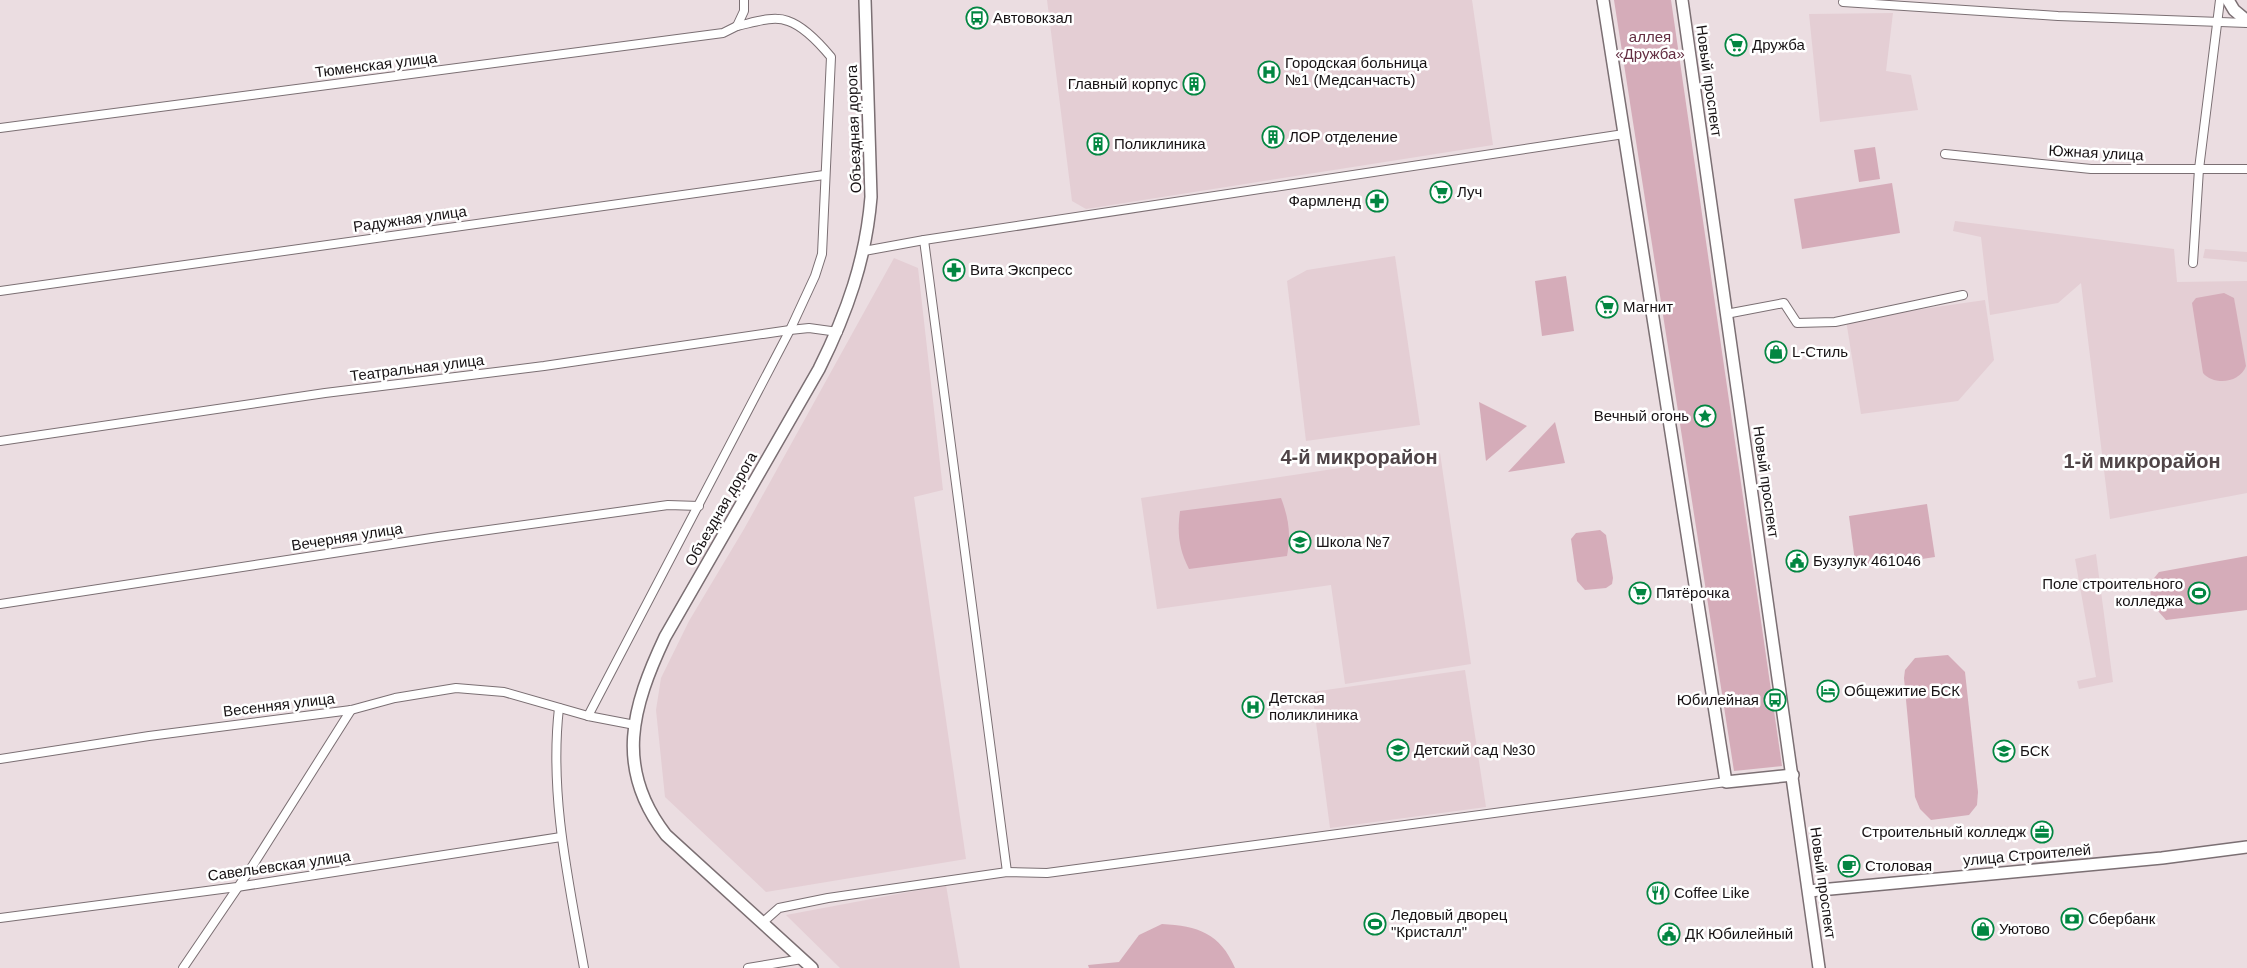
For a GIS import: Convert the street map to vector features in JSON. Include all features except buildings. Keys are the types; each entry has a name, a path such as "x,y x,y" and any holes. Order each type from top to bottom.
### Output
{"street":[{"path":"738,26 744,11 744,0"},
{"name":"Объездная дорога","path":"812,968 690,858 653,818 638,786 634,772 635,725 648,674 675,616 735,517 838,332 858,278 864,251 871,197 865,0"},
{"path":"1603,0 1726,782"},
{"name":"Новый проспект","path":"1682,0 1819,968"},
{"path":"2192,263 2199,169 2220,0"},
{"path":"2228,0 2234,10 2247,22"},
{"path":"1844,1 2216,24 2247,22"},
{"name":"Тюменская улица","path":"0,128 713,35 723,33 738,26 769,20 788,21 819,43 831,57 824,175"},
{"path":"864,251 924,240 1624,134"},
{"name":"Южная улица","path":"1945,154 2091,169 2247,169"},
{"path":"588,716 790,330 815,276 822,254 824,175"},
{"name":"Радужная улица","path":"0,291 824,175"},
{"path":"924,240 1007,872"},
{"path":"1726,314 1784,303 1797,323 1835,322 1963,294"},
{"name":"Театральная улица","path":"0,442 325,393 544,366 790,330 824,329 838,332"},
{"name":"Вечерняя улица","path":"0,604 438,537 668,506 699,506"},
{"name":"Весенняя улица","path":"0,759 149,736 351,710 395,698 456,688 504,692 588,716 635,725"},
{"path":"559,708 555,741 561,837 584,968"},
{"path":"183,968 351,710"},
{"path":"762,922 779,908 794,904 1007,872 1047,873 1726,782 1793,775"},
{"name":"Савельевская улица","path":"0,918 237,887 561,837"},
{"name":"улица Строителей","path":"1809,891 2153,859 2247,847"},
{"path":"748,968 802,959"}],"shaded area":[{"name":"Городская больница №1 (Медсанчасть)","path":"1047,0 1472,0 1493,145 1086,209 1072,201"},
{"path":"1893,13 1886,71 1911,75 1918,110 1820,122 1809,14"},
{"path":"1955,221 2174,249 2177,282 2247,281 2247,493 2110,519 2081,283 2058,303 1990,315 1981,237 1953,231"},
{"path":"2205,249 2247,252 2247,262 2203,258"},
{"path":"1395,256 1420,425 1306,441 1287,281 1307,270"},
{"path":"894,258 918,268 943,490 914,497 966,859 766,892 665,797 656,710 661,678 689,621 744,529"},
{"path":"1985,300 1994,360 1958,401 1861,414 1846,320"},
{"name":"Школа №7","path":"1440,453 1471,664 1345,684 1331,585 1157,609 1141,498"},
{"path":"2096,554 2113,682 2079,689 2077,681 2096,677 2075,559"},
{"name":"Детский сад №30","path":"1465,670 1486,807 1330,828 1312,692"},
{"path":"946,885 960,968 840,968 786,915"}],"green space":[{"name":"аллея «Дружба»","path":"1614,0 1671,0 1782,766 1734,771"},
{"path":"1875,147 1880,179 1859,182 1854,150"},
{"path":"1892,183 1900,233 1802,249 1794,199"},
{"path":"1566,276 1574,331 1542,336 1535,281"},
{"path":"2224,293 2234,298 2246,366 2243,372 2233,379 2220,381 2214,380 2203,373 2192,303 2196,298"},
{"path":"1479,402 1527,426 1486,461"},
{"path":"1555,422 1565,463 1508,472"},
{"path":"1281,498 1288,527 1287,556 1189,569 1180,541 1180,511"},
{"path":"1927,504 1935,557 1856,569 1849,516"},
{"path":"1600,530 1606,535 1613,578 1612,584 1606,588 1585,590 1577,581 1571,539 1576,533"},
{"name":"Поле строительного колледжа","path":"2247,556 2247,610 2166,620 2151,603 2150,583 2159,572"},
{"path":"1948,655 1965,672 1978,792 1977,805 1969,815 1931,820 1920,809 1915,797 1904,678 1905,670 1915,658"},
{"path":"1162,924 1197,930 1215,939 1229,956 1235,968 1089,968 1088,965 1119,962 1139,935"}],"place":[{"name":"Автовокзал","path":"977,18"},
{"name":"Дружба","path":"1736,45"},
{"name":"Городская больница №1 (Медсанчасть)","path":"1269,72"},
{"name":"Главный корпус","path":"1194,84"},
{"name":"ЛОР отделение","path":"1273,137"},
{"name":"Поликлиника","path":"1098,144"},
{"name":"Луч","path":"1441,192"},
{"name":"Фармленд","path":"1377,201"},
{"name":"Вита Экспресс","path":"954,270"},
{"name":"Магнит","path":"1607,307"},
{"name":"L-Стиль","path":"1776,352"},
{"name":"Вечный огонь","path":"1705,416"},
{"name":"Школа №7","path":"1300,542"},
{"name":"Бузулук 461046","path":"1797,561"},
{"name":"Пятёрочка","path":"1640,593"},
{"name":"Поле строительного колледжа","path":"2199,593"},
{"name":"Общежитие БСК","path":"1828,691"},
{"name":"Юбилейная","path":"1775,700"},
{"name":"Детская поликлиника","path":"1253,707"},
{"name":"Детский сад №30","path":"1398,750"},
{"name":"БСК","path":"2004,751"},
{"name":"Строительный колледж","path":"2042,832"},
{"name":"Столовая","path":"1849,866"},
{"name":"Coffee Like","path":"1658,893"},
{"name":"Сбербанк","path":"2072,919"},
{"name":"Ледовый дворец \"Кристалл\"","path":"1375,924"},
{"name":"Уютово","path":"1983,929"},
{"name":"ДК Юбилейный","path":"1669,934"}],"district":[{"name":"4-й микрорайон","path":"1359,457"},
{"name":"1-й микрорайон","path":"2142,461"}]}
